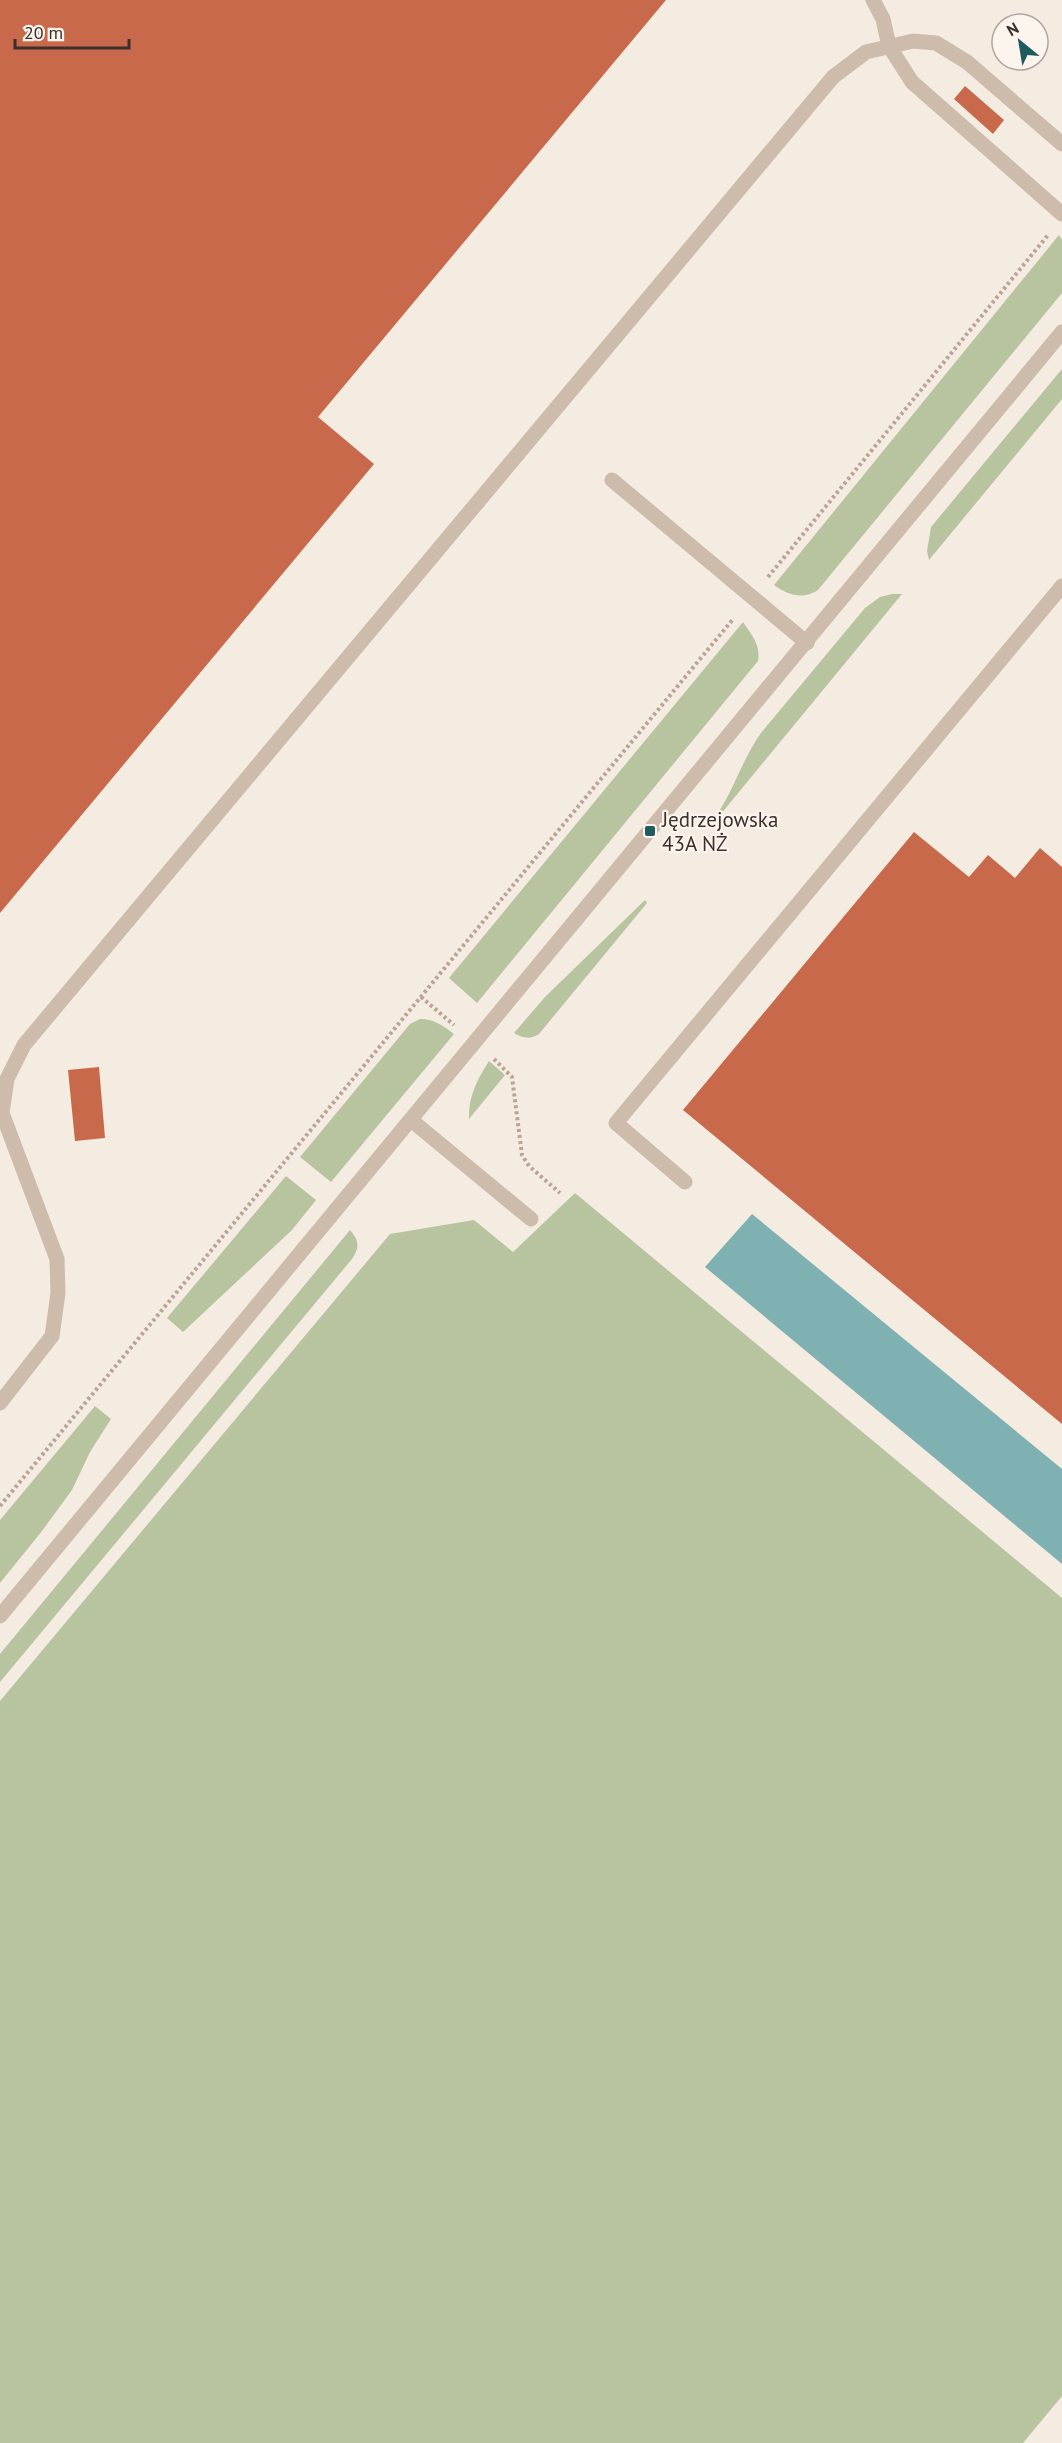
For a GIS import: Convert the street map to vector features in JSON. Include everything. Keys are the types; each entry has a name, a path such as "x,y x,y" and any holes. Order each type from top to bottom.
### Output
{"street":[{"path":"873,0 883,19 889,46 912,82 1058,220"},
{"path":"0,1404 52,1336 58,1293 57,1258 2,1113 7,1079 24,1045 833,77 866,52 913,41 936,43 967,62 1062,144"},
{"path":"0,1616 1062,332"},
{"path":"612,480 807,643"},
{"path":"685,1182 616,1123 1062,586"},
{"path":"411,1120 531,1219"}],"path":[{"path":"0,1506 752,597 1058,220"},
{"path":"421,998 459,1029"},
{"path":"491,1056 512,1077 522,1155 529,1166 560,1193"}],"green space":[{"path":"1059,235 1062,240 1062,293 818,590 806,595 795,595 774,585"},
{"path":"1062,369 1062,399 929,560 927,551 931,527"},
{"path":"902,594 720,815 718,813 761,733 865,608 880,597"},
{"path":"743,622 757,645 758,661 477,1003 449,978"},
{"path":"645,900 647,903 539,1034 526,1038 514,1033 545,997"},
{"path":"420,1019 438,1023 454,1034 331,1182 300,1157 410,1024"},
{"path":"489,1061 505,1075 469,1119 474,1089"},
{"path":"286,1176 316,1200 292,1230 183,1332 167,1318"},
{"path":"575,1193 1062,1598 1062,2396 1023,2443 0,2443 0,1701 390,1234 474,1220 513,1252"},
{"path":"350,1230 357,1244 352,1259 0,1682 0,1654"},
{"path":"95,1406 111,1419 90,1452 72,1490 0,1583 0,1520"}],"water":[{"path":"752,1214 1062,1469 1062,1564 705,1267"}],"building":[{"path":"0,0 666,0 318,417 374,464 0,913"},
{"path":"965,86 1004,120 993,134 954,99"},
{"path":"914,832 969,877 988,855 1015,878 1040,848 1062,867 1062,1424 683,1110"},
{"path":"99,1067 105,1138 75,1141 68,1070"}],"place":[{"name":"Jędrzejowska 43A NŻ","path":"650,831"}]}
